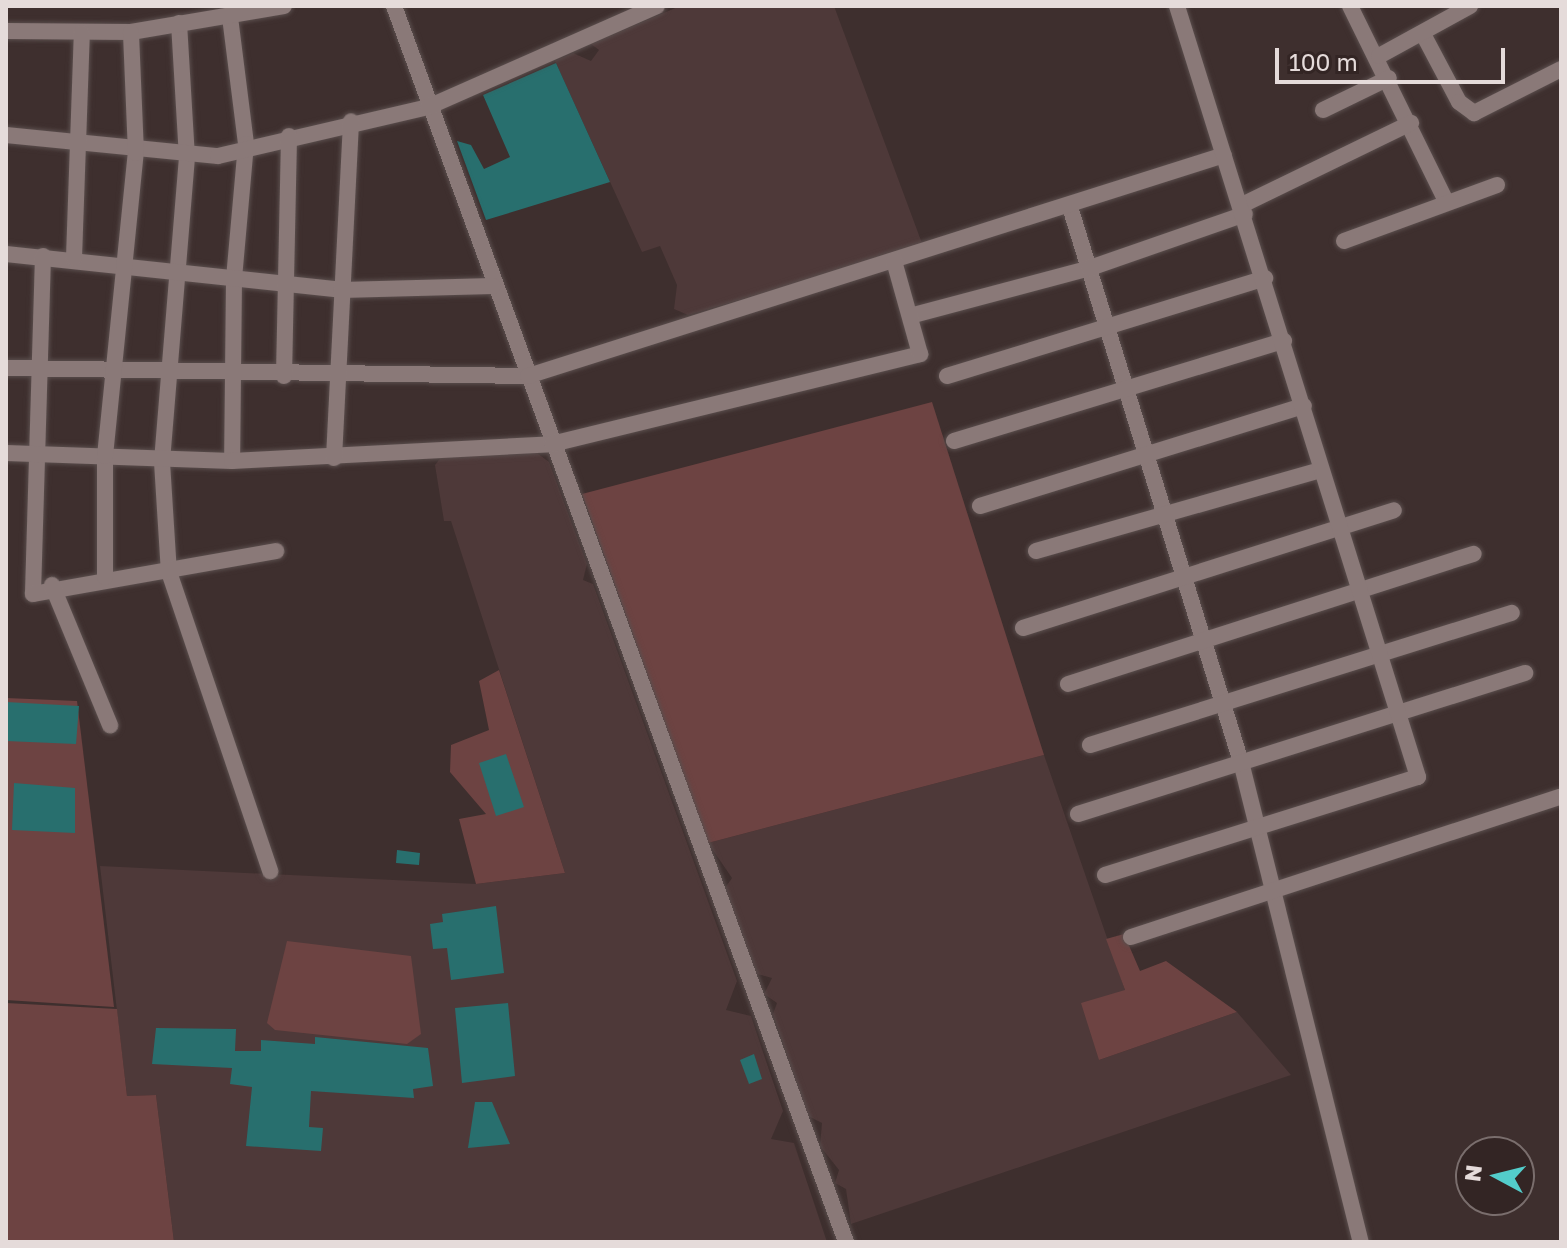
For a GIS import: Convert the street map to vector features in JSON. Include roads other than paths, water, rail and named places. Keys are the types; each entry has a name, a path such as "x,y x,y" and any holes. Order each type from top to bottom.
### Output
{"street":[{"path":"6,31 131,32 284,6"},
{"path":"394,6 493,286 846,1242"},
{"path":"6,135 187,157 428,107 657,6"},
{"path":"1105,875 1418,777 1320,470 1265,278 1177,6"},
{"path":"1350,6 1379,56 1446,201"},
{"path":"1379,56 1470,6"},
{"path":"230,17 246,144 234,279 232,461"},
{"path":"179,23 187,157 162,462 169,572 270,871"},
{"path":"105,577 105,456 136,153 131,32"},
{"path":"74,258 74,142 82,33"},
{"path":"1423,34 1459,102 1474,113 1561,69"},
{"path":"1323,110 1389,78"},
{"path":"334,458 351,121"},
{"path":"910,316 1090,268 1243,210 1411,123"},
{"path":"284,376 289,136"},
{"path":"6,368 169,369 284,376 528,376 1070,207 1224,155"},
{"path":"1344,241 1446,201 1497,185"},
{"path":"1070,207 1129,391 1200,642 1241,762 1275,886 1361,1242"},
{"path":"6,254 74,258 288,287 341,290 493,286"},
{"path":"43,256 45,368 33,594 52,585 169,572 276,551"},
{"path":"6,453 105,456 162,462 232,461 334,458 552,444 920,354 894,261"},
{"path":"947,376 1265,278"},
{"path":"954,441 1129,391 1284,341"},
{"path":"980,506 1304,406"},
{"path":"1036,551 1320,470"},
{"path":"1023,628 1182,581 1394,510"},
{"path":"1068,684 1474,554"},
{"path":"52,585 110,725"},
{"path":"1090,745 1512,613"},
{"path":"1078,814 1241,762 1400,717 1525,673"},
{"path":"1131,937 1275,886 1560,797"}]}
